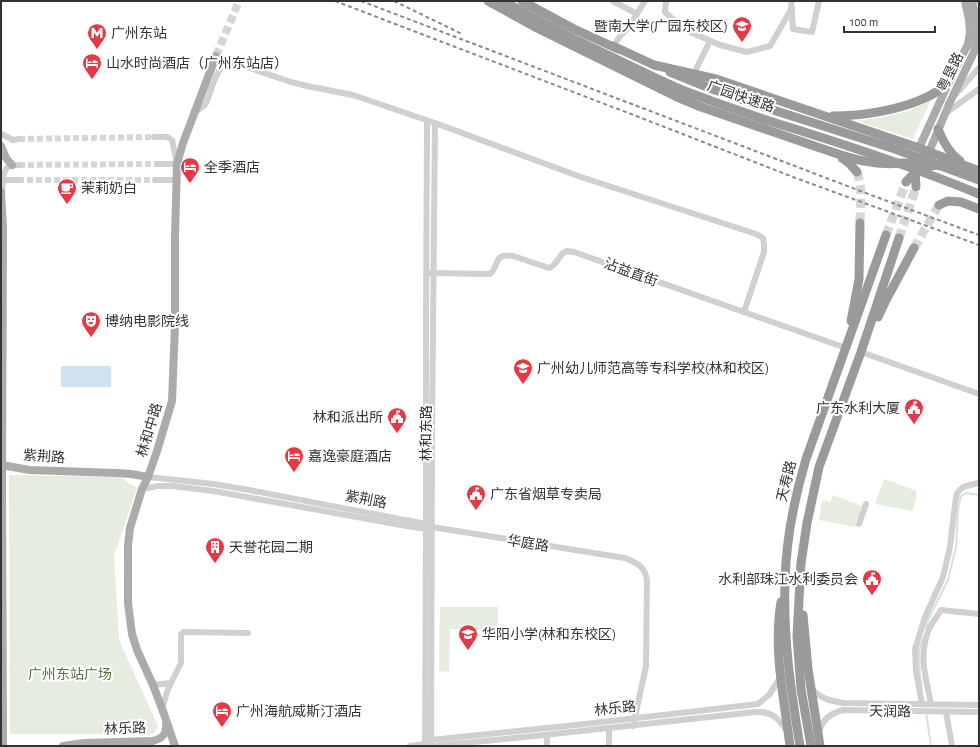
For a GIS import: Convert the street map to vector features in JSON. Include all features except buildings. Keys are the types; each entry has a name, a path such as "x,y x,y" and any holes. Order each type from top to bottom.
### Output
{"highway":[{"path":"488,1 537,28 651,85 701,108 849,158 882,164 893,164 913,162 929,152"},
{"name":"广园快速路","path":"503,1 544,24 682,90 766,120 936,176 979,194"},
{"path":"522,1 574,29 654,65 716,79 919,148 979,171"},
{"path":"537,28 620,61"},
{"name":"广园快速路","path":"654,65 712,89 895,149 979,180"},
{"path":"827,116 852,116 913,103 928,97 948,84"},
{"path":"836,154 847,150 852,145 854,137 849,124"},
{"path":"938,129 943,142 950,152 970,167"},
{"path":"890,138 904,149 913,162 916,187 929,152"},
{"path":"919,148 906,182 915,172 923,167 947,165 970,167"},
{"path":"836,154 850,163 857,172"},
{"path":"940,205 948,201 961,202 979,209"},
{"path":"846,348 859,279 860,223"},
{"name":"天寿路","path":"800,746 787,651 785,583 789,534 796,495 806,459 886,235"},
{"name":"天寿路","path":"811,746 801,689 797,636 801,563 806,523 819,467 861,352 899,238"},
{"path":"861,352 886,300 914,248"},
{"path":"818,424 833,430"},
{"path":"785,583 778,624 779,662 790,746"},
{"path":"800,587 806,652 819,743"}],"main road":[{"name":"粤垦路","path":"919,148 968,44 970,32 965,1"},
{"name":"粤垦路","path":"929,152 977,43 979,29 972,1"},
{"name":"林和中路","path":"176,746 132,634 128,603 128,546 130,528 172,401 175,325 177,164 183,143 216,56"},
{"path":"1,145 6,158 15,165"},
{"path":"1,195 3,746"},
{"name":"紫荆路","path":"2,465 30,470 117,473 148,477"},
{"name":"林乐路","path":"63,746 84,742 157,740 161,738 167,730 166,718"}],"street":[{"path":"613,1 637,14"},
{"path":"613,46 645,1"},
{"path":"666,1 665,12 683,29 720,45 747,52 770,46 792,8"},
{"path":"791,1 793,29 812,32 819,1"},
{"path":"970,32 979,29"},
{"path":"694,74 710,41"},
{"path":"195,112 204,106 218,72 224,64 232,62 291,82 353,95 581,178 756,234 763,238 764,252 744,312"},
{"path":"950,102 979,68"},
{"path":"945,114 979,88"},
{"name":"林和东路","path":"427,121 426,273 429,745"},
{"name":"林和东路","path":"428,526 435,124"},
{"path":"1,134 16,140 4,142 1,145"},
{"path":"154,137 167,137 172,140 177,164 156,164"},
{"path":"1,195 3,176 9,167 15,165"},
{"path":"3,180 18,180"},
{"path":"156,180 177,180"},
{"name":"沾益直街","path":"426,273 490,274 492,273 497,260 502,256 507,255 549,268 554,266 567,251 583,255 846,348"},
{"path":"861,352 979,394"},
{"name":"紫荆路","path":"148,477 214,484 249,490 428,526"},
{"path":"927,704 916,671 915,649 925,617 943,577 950,547 957,493 963,487 978,483"},
{"name":"紫荆路","path":"142,489 158,486 173,486 213,491 428,526"},
{"path":"859,524 866,504"},
{"name":"华庭路","path":"428,526 625,558 640,565 645,572 647,580 646,666 633,722"},
{"path":"927,704 928,686 924,668 923,651 929,628 941,610 979,614"},
{"path":"162,709 171,683 181,663 181,634 183,632 248,633"},
{"name":"林乐路","path":"429,745 633,722 758,704 769,695 780,678 779,662"},
{"path":"153,685 171,683"},
{"name":"天润路","path":"811,688 823,698 832,701 979,705"},
{"name":"天润路","path":"819,743 819,730 823,723 829,716 843,710 979,712"},
{"name":"林乐路","path":"410,746 547,735 609,728 633,722 761,712 775,716 789,734"},
{"path":"946,712 952,746"},
{"path":"609,728 609,746"},
{"path":"547,735 547,746"}],"green space":[{"path":"931,100 913,139 857,121 889,116 911,110"},
{"name":"广州东站广场","path":"9,475 120,477 137,488 114,556 119,640 158,726 153,734 10,734"},
{"path":"884,479 917,491 913,511 875,504"},
{"path":"833,495 862,506 855,527 819,520 822,500 830,502"},
{"path":"440,607 498,607 498,630 450,629 449,672 439,671"}],"water":[{"path":"61,366 111,366 111,387 61,387"}],"waterway":[{"path":"926,628 929,618 948,580 956,547 958,509 961,496 966,493 979,495"},
{"path":"922,689 919,650 923,638"},
{"path":"925,705 931,746"}],"tunnel":[{"path":"216,56 239,1"},
{"path":"19,139 154,137"},
{"path":"19,165 157,164"},
{"path":"857,172 861,191 860,223"},
{"path":"18,180 155,180"},
{"path":"886,235 906,182"},
{"path":"899,238 916,187"},
{"path":"914,248 939,205"}],"railway":[{"path":"335,1 793,177 979,245"},
{"path":"361,1 979,235"},
{"path":"394,1 462,34"}],"place":[{"name":"暨南大学(广园东校区)","path":"742,43"},
{"name":"广州东站","path":"97,50"},
{"name":"山水时尚酒店（广州东站店）","path":"92,80"},
{"name":"全季酒店","path":"190,184"},
{"name":"茉莉奶白","path":"67,205"},
{"name":"博纳电影院线","path":"91,338"},
{"name":"广州幼儿师范高等专科学校(林和校区)","path":"523,385"},
{"name":"广东水利大厦","path":"914,425"},
{"name":"林和派出所","path":"397,434"},
{"name":"嘉逸豪庭酒店","path":"294,473"},
{"name":"广东省烟草专卖局","path":"476,511"},
{"name":"天誉花园二期","path":"215,564"},
{"name":"水利部珠江水利委员会","path":"872,596"},
{"name":"华阳小学(林和东校区)","path":"468,651"},
{"name":"广州海航威斯汀酒店","path":"222,728"}]}
